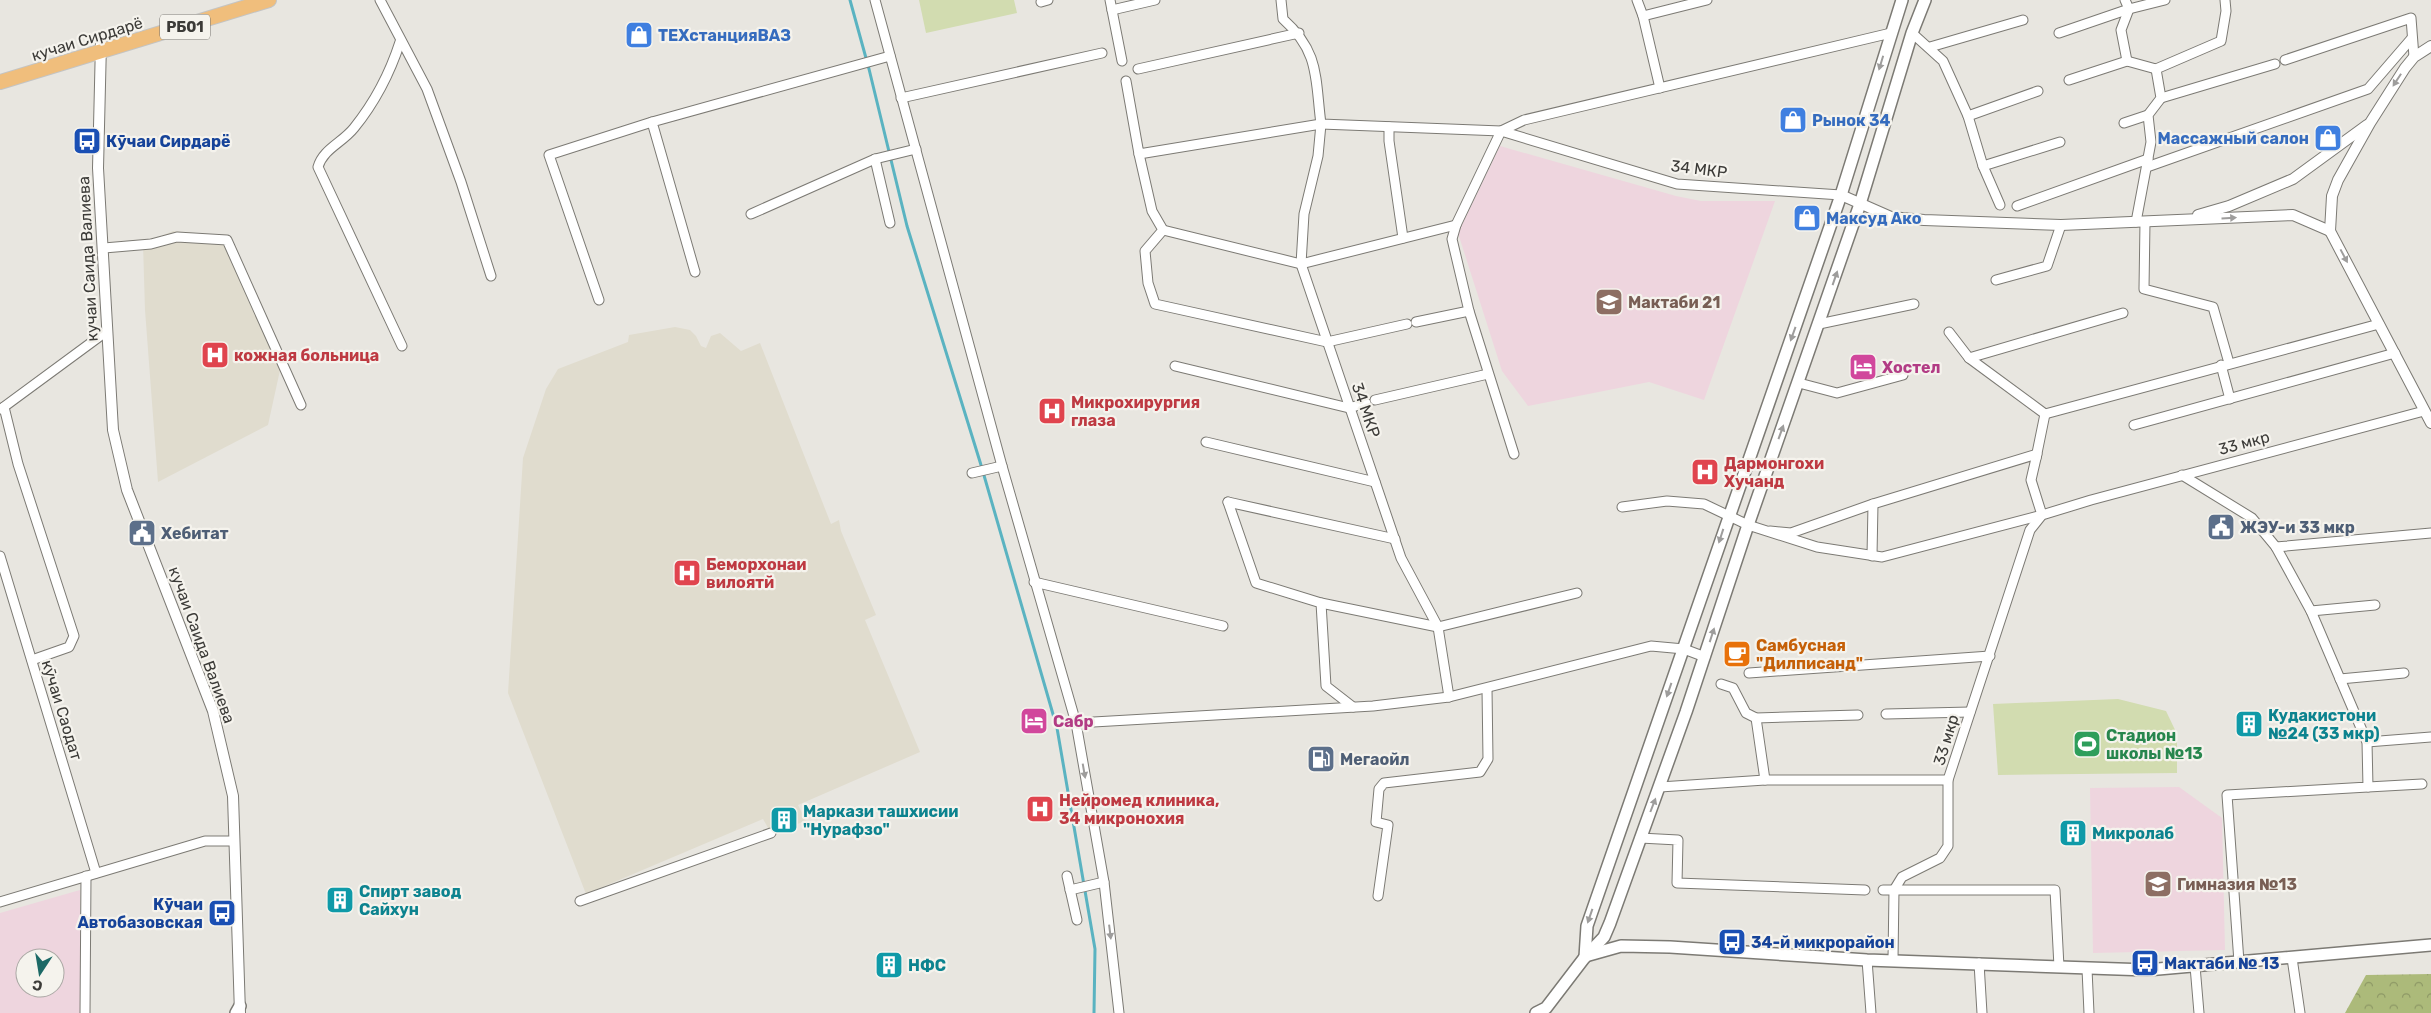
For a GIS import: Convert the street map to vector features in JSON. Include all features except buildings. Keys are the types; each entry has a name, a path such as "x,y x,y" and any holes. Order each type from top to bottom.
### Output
{"highway":[{"name":"РБ01","path":"0,74 101,48 241,0"},
{"name":"кучаи Сирдарё","path":"0,82 101,48 269,0"}],"main road":[{"path":"1585,957 1587,926 1684,649 1728,514 1841,195 1902,0"},
{"path":"1543,1011 1585,957 1604,937 1610,923 1705,657 1748,525 1860,204 1912,32 1925,0"},
{"path":"1604,876 1624,884"},
{"path":"1610,923 1610,932 1620,946"},
{"path":"1585,957 1620,946 1670,947 1866,960 1893,959 2059,968 2147,970 2431,945"}],"street":[{"path":"380,0 400,42 427,89 461,182 491,276"},
{"path":"875,0 1034,582 1076,723 1104,882 1119,1013"},
{"path":"1110,0 1122,61"},
{"path":"1112,10 1155,0"},
{"path":"1281,0 1283,18 1300,33 1312,56 1321,124 1318,156 1304,214 1301,264"},
{"path":"1637,0 1643,16 1660,88"},
{"path":"1643,16 1708,0"},
{"path":"2125,0 2129,9 2121,30 2127,61"},
{"path":"2059,33 2129,9 2165,0"},
{"path":"2069,80 2127,61 2156,69 2221,41 2226,11 2225,0"},
{"path":"2285,60 2411,18 2414,57"},
{"path":"1930,48 2024,20"},
{"path":"1912,32 1943,61 1968,116 1984,166 2000,205"},
{"path":"1138,68 1300,33"},
{"name":"34 МКР","path":"1501,131 1524,120 1891,33"},
{"path":"2017,206 2368,89 2412,38"},
{"path":"400,42 389,73 356,126 343,141 324,154 318,167 402,346"},
{"path":"2431,46 2414,57 2405,68 2370,123 2338,180 2332,196 2330,231 2431,424"},
{"name":"кучаи Саида Валиева","path":"101,48 98,168 113,430 127,490 213,711 232,796 239,1011"},
{"path":"901,98 1102,53"},
{"path":"599,300 548,155 652,122 890,56"},
{"path":"2124,123 2148,116 2161,98 2275,64"},
{"path":"2156,69 2161,98"},
{"path":"1126,81 1139,154 1152,211 1163,230 1301,264 1456,225"},
{"path":"1968,116 2038,91"},
{"path":"2148,116 2152,142 2141,222 2144,289 2213,307 2230,399"},
{"path":"652,122 695,272"},
{"path":"2141,222 2203,214 2293,179 2370,123"},
{"name":"34 МКР","path":"1139,154 1321,124 1501,131 1677,184 1841,195"},
{"path":"1389,127 1389,142 1402,238"},
{"path":"1501,131 1456,225 1452,238 1469,311 1514,454"},
{"path":"1984,166 2060,142"},
{"path":"751,214 875,159 916,149"},
{"path":"875,159 890,223"},
{"path":"1841,195 1891,217 2061,225 2293,214 2330,231"},
{"path":"1996,280 2047,266 2061,225"},
{"path":"1163,230 1145,251 1148,283 1155,304 1327,342 1469,311"},
{"path":"104,248 151,244 177,236 227,240 301,405"},
{"name":"34 МКР","path":"1301,264 1401,558 1438,627 1449,697"},
{"path":"1819,324 1914,304"},
{"path":"1969,358 2123,314"},
{"path":"2045,414 2379,324"},
{"path":"32,660 69,646 74,636 2,409 108,331"},
{"path":"1949,332 1969,358 2045,414"},
{"path":"2134,425 2395,353"},
{"path":"1175,366 1349,408 1488,374"},
{"path":"1799,382 1837,392 1903,375"},
{"name":"33 мкр","path":"1728,514 1748,525 1817,547 1882,557 2424,411"},
{"path":"2042,515 2031,480 2045,414"},
{"path":"1206,442 1375,482"},
{"path":"1770,531 1791,533 1873,504 2037,454"},
{"path":"972,473 1002,466"},
{"path":"2182,475 2252,518 2276,547 2311,611 2367,742 2368,787"},
{"path":"1622,507 1667,501 1704,504 1728,514"},
{"path":"1395,539 1228,502 1256,583 1321,603 1438,627 1578,593"},
{"path":"1872,556 1873,504"},
{"name":"33 мкр","path":"1894,890 1902,877 1940,858 1948,846 1948,780 2030,530 2042,515"},
{"path":"2276,547 2431,533"},
{"name":"кӯчаи Саодат","path":"0,556 96,872"},
{"path":"1034,582 1223,626"},
{"path":"1321,603 1326,686 1353,707"},
{"path":"2311,611 2375,605"},
{"path":"1076,723 1353,707 1449,697 1487,689 1651,646 1684,649 1705,657"},
{"path":"1749,673 1990,656"},
{"path":"2340,679 2404,673"},
{"path":"1721,684 1733,688 1746,713 1756,718 1858,715"},
{"path":"1378,896 1388,825 1376,822 1379,789 1384,783 1480,772 1488,760 1487,689"},
{"path":"1886,714 1970,712"},
{"path":"1756,718 1766,780"},
{"path":"2367,742 2431,737"},
{"path":"1660,786 1766,780 1948,780"},
{"path":"2239,962 2227,795 2422,784"},
{"path":"580,901 771,833"},
{"path":"1640,838 1678,840 1677,883 1865,890"},
{"path":"0,902 96,872 205,842 234,841"},
{"path":"85,1013 86,876"},
{"path":"1067,876 1077,920"},
{"path":"1070,890 1104,882"},
{"path":"1883,890 2055,890 2059,968"},
{"path":"1893,959 1894,890"},
{"path":"2292,958 2300,1013"},
{"path":"1866,960 1871,1013"},
{"path":"1979,964 1982,1013"},
{"path":"2195,966 2199,1013"},
{"path":"2087,969 2089,1013"}],"shaded area":[{"name":"Мактаби 21","path":"1500,146 1676,196 1701,201 1775,201 1704,400 1649,382 1528,406 1502,371 1458,233"},
{"name":"кожная больница","path":"173,231 230,236 282,361 268,425 158,482 145,310 143,244"},
{"name":"Беморхонаи вилоятй","path":"675,327 690,330 696,336 701,346 706,348 711,336 720,333 741,351 760,343 831,524 839,520 841,531 876,615 865,620 920,752 798,805 806,821 771,833 763,819 586,894 508,693 523,458 546,389 558,369 628,342 629,335"},
{"name":"Гимназия №13","path":"2179,787 2222,818 2225,950 2093,953 2090,788"},
{"path":"80,890 81,1013 0,1013 0,913"}],"green space":[{"path":"919,0 1014,0 1017,13 926,33"},
{"name":"Стадион школы №13","path":"2118,699 2166,711 2177,734 2177,773 1998,775 1993,704"},
{"path":"2431,974 2431,1013 2345,1013 2366,975"}],"waterway":[{"path":"850,0 869,69 907,226 981,465 1057,728 1095,949 1094,1013"}],"place":[{"name":"ТЕХстанцияВАЗ","path":"639,35"},
{"name":"Рынок 34","path":"1793,120"},
{"name":"Массажный салон","path":"2328,138"},
{"name":"Кӯчаи Сирдарё","path":"87,141"},
{"name":"Максуд Ако","path":"1807,218"},
{"name":"Мактаби 21","path":"1609,302"},
{"name":"кожная больница","path":"215,355"},
{"name":"Хостел","path":"1863,367"},
{"name":"Микрохирургия глаза","path":"1052,411"},
{"name":"Дармонгохи Хучанд","path":"1705,472"},
{"name":"ЖЭУ-и 33 мкр","path":"2221,527"},
{"name":"Хебитат","path":"142,533"},
{"name":"Беморхонаи вилоятй","path":"687,573"},
{"name":"Самбусная \"Дилписанд\"","path":"1737,654"},
{"name":"Сабр","path":"1034,721"},
{"name":"Кудакистони №24 (33 мкр)","path":"2249,724"},
{"name":"Стадион школы №13","path":"2087,744"},
{"name":"Мегаойл","path":"1321,759"},
{"name":"Нейромед клиника, 34 микронохия","path":"1040,809"},
{"name":"Маркази ташхисии \"Нурафзо\"","path":"784,820"},
{"name":"Микролаб","path":"2073,833"},
{"name":"Гимназия №13","path":"2158,884"},
{"name":"Спирт завод Сайхун","path":"340,900"},
{"name":"Кӯчаи Автобазовская","path":"222,913"},
{"name":"34-й микрорайон","path":"1732,942"},
{"name":"Мактаби № 13","path":"2145,963"},
{"name":"НФС","path":"889,965"}]}
